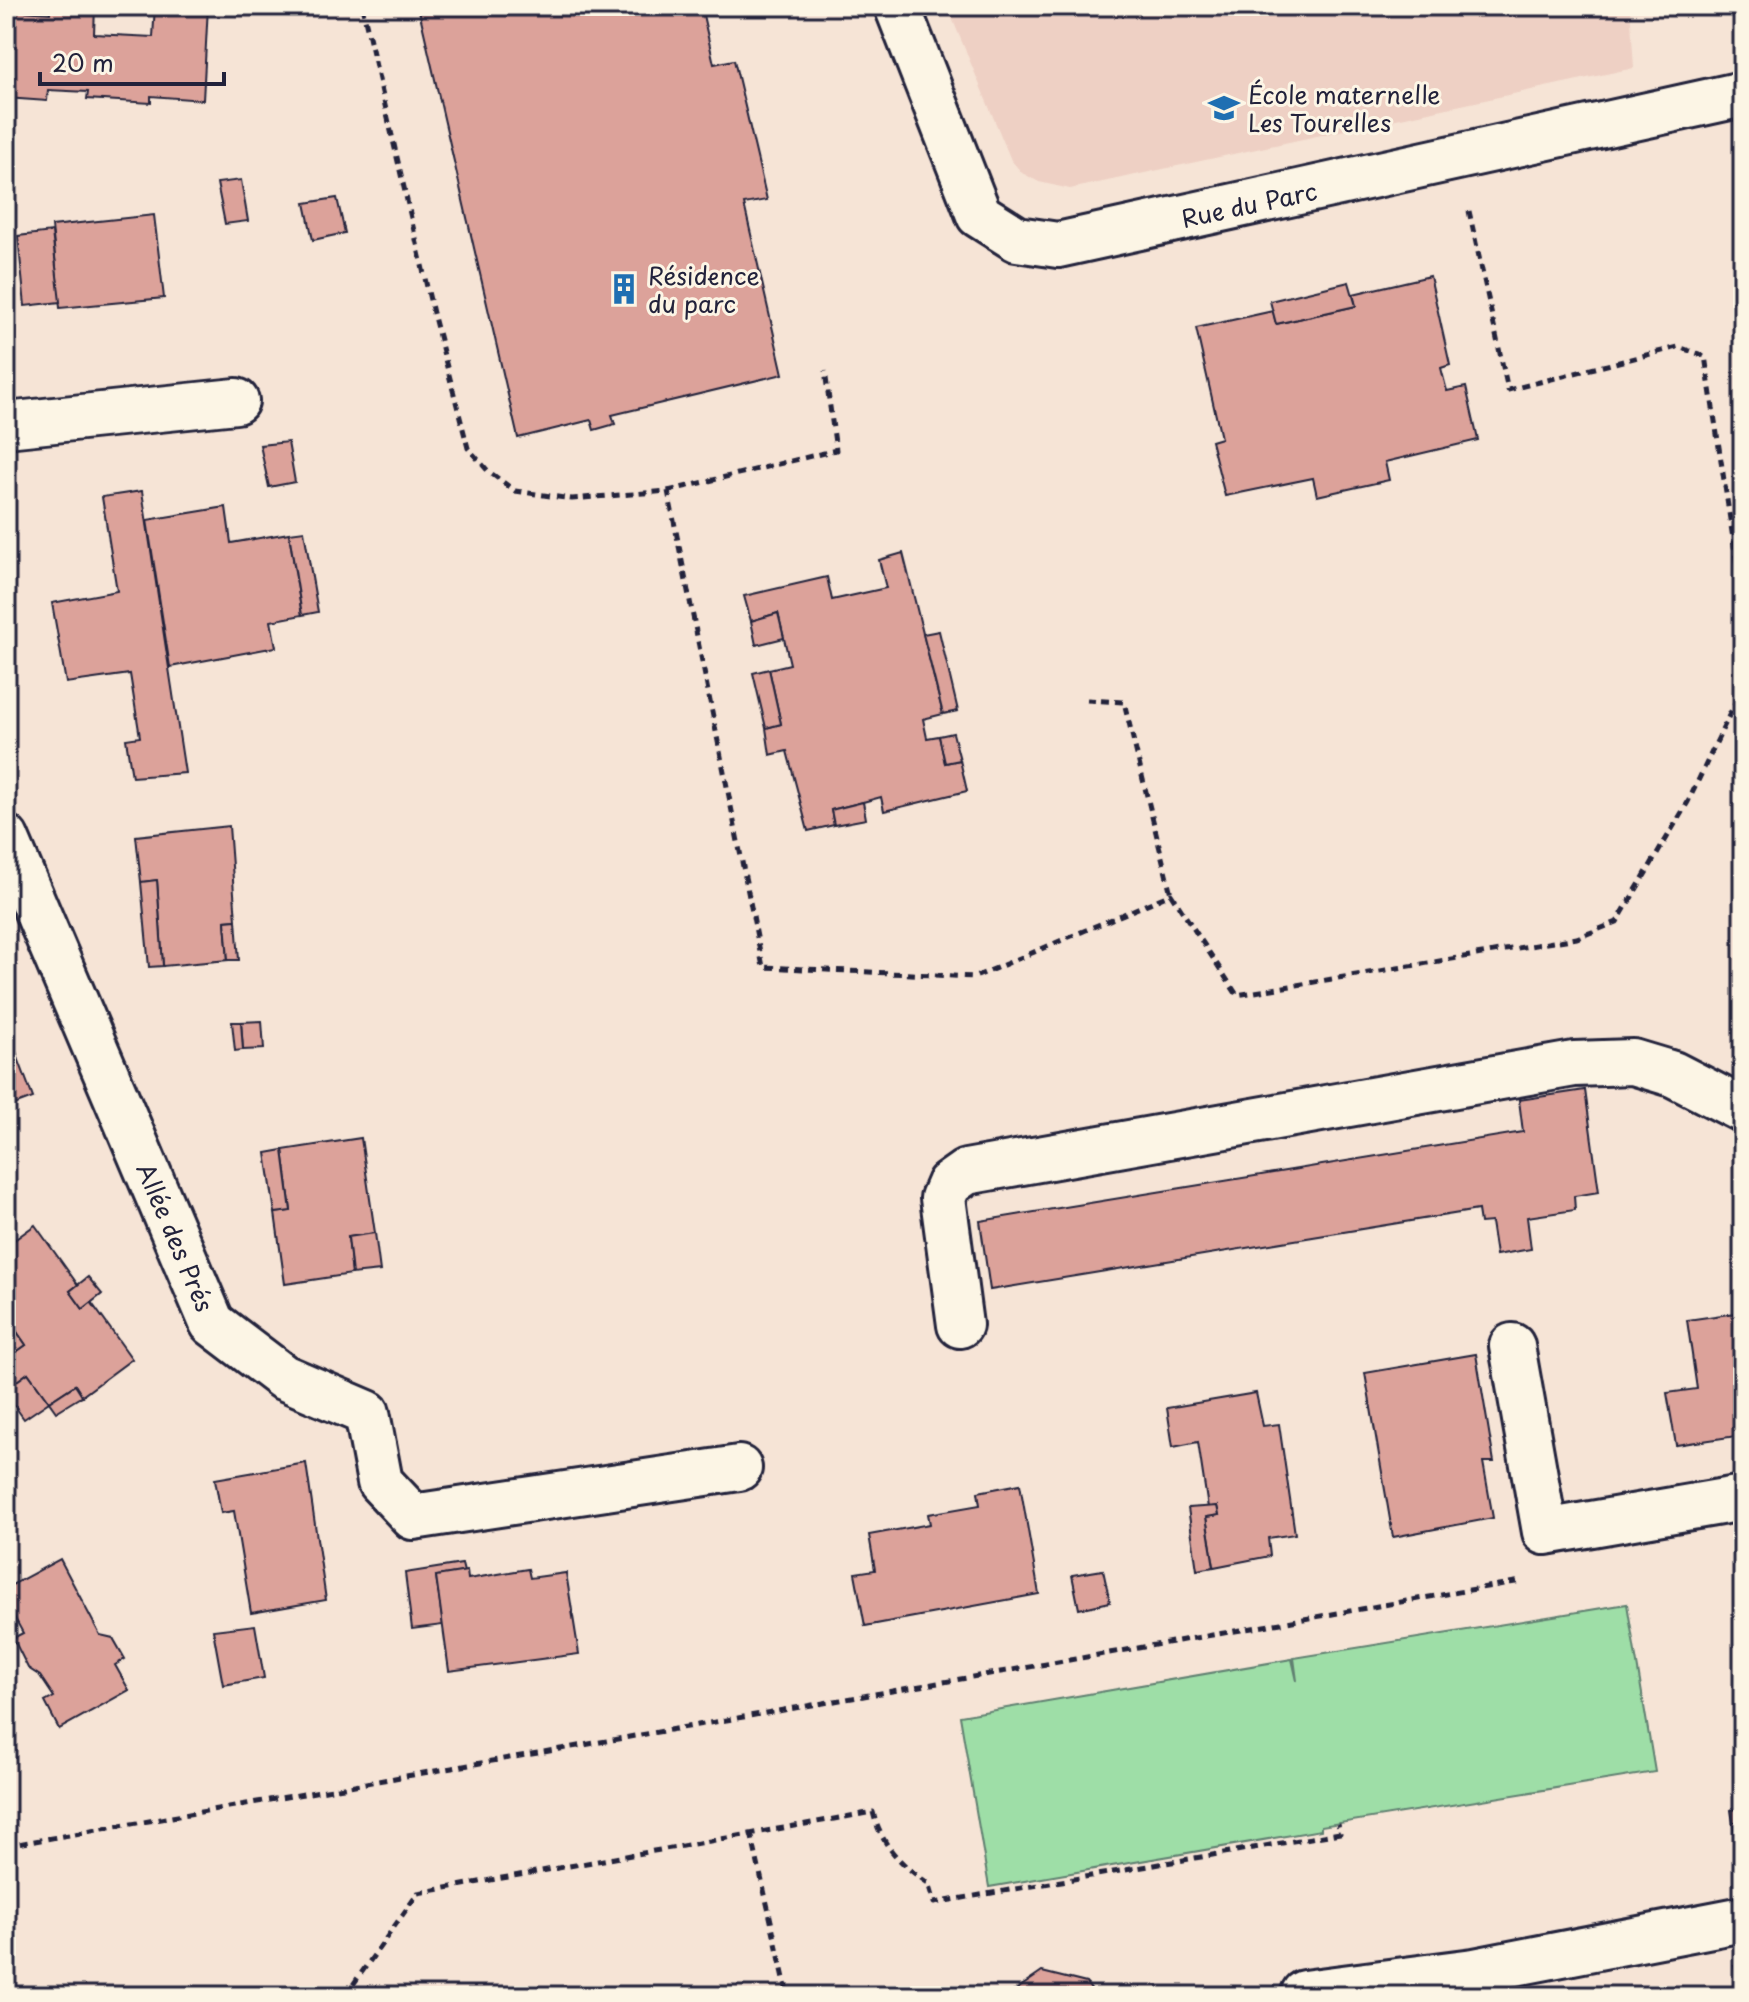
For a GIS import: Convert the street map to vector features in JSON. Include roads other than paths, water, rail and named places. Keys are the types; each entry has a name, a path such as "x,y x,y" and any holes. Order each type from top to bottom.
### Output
{"street":[{"name":"Rue du Parc","path":"897,6 979,215 1017,239 1058,245 1743,94"},
{"path":"6,425 236,401"},
{"name":"Allée des Prés","path":"6,838 212,1323 283,1377 367,1413 380,1482 413,1517 739,1468"},
{"path":"960,1325 943,1198 949,1184 966,1172 1574,1064 1633,1062 1673,1074 1743,1110"},
{"path":"1512,1346 1545,1532 1743,1498"},
{"path":"1304,1993 1474,1971 1743,1919"}],"place":[{"name":"École maternelle Les Tourelles","path":"1224,108"},
{"name":"Résidence du parc","path":"624,289"}]}
